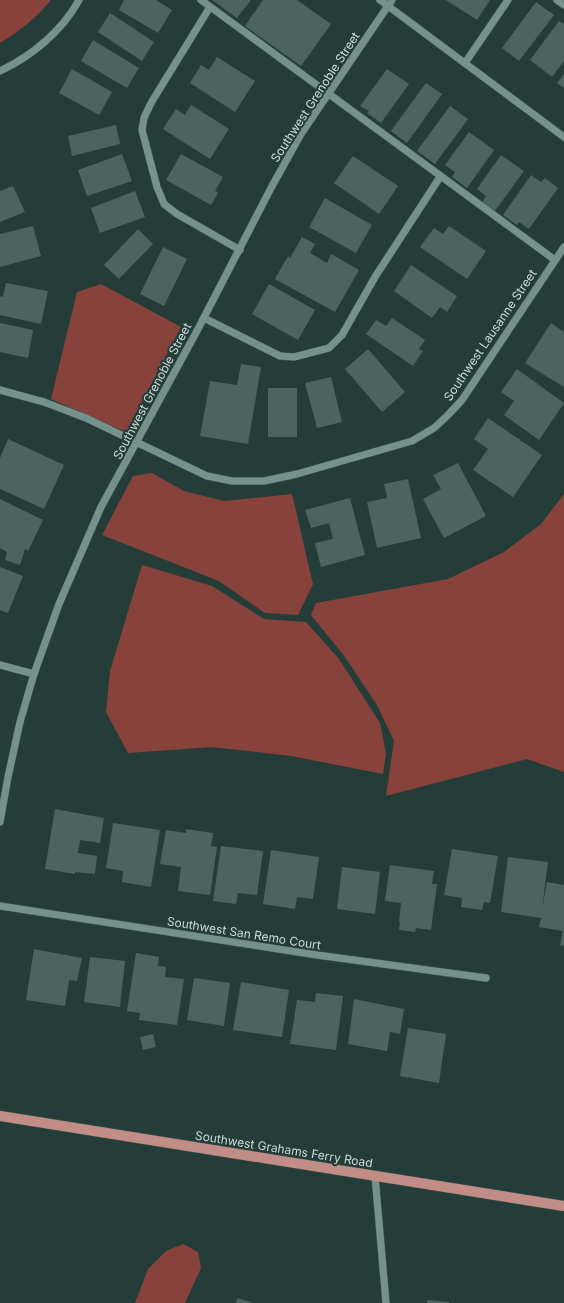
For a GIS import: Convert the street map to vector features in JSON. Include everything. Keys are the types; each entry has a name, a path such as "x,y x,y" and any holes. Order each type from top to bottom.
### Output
{"main road":[{"name":"Southwest Grahams Ferry Road","path":"0,1116 564,1206"}],"street":[{"path":"0,71 10,66 48,38 64,24 79,0"},
{"path":"201,0 555,260"},
{"path":"380,0 390,3 465,63 564,137"},
{"path":"465,63 508,0"},
{"path":"557,0 564,5"},
{"name":"Southwest Grenoble Street","path":"0,822 17,736 34,674 59,604 82,549 102,507 301,134 390,3"},
{"path":"210,6 151,103 144,118 142,130 157,187 164,204 177,214 240,250"},
{"path":"204,318 280,356 294,357 329,348 342,335 375,277 440,177"},
{"name":"Southwest Lausanne Street","path":"0,390 44,402 86,418 207,476 232,481 264,481 297,474 412,441 434,428 462,400 564,247"},
{"path":"0,664 34,674"},
{"name":"Southwest San Remo Court","path":"0,906 317,955 486,978"},
{"path":"375,1176 386,1303"}],"shaded area":[{"path":"0,0 51,0 27,24 0,43"},
{"path":"101,284 181,327 126,432 51,399 77,292"},
{"path":"152,473 184,491 224,501 292,494 313,584 298,615 265,613 219,581 102,535 133,476"},
{"path":"564,494 564,772 527,759 386,796 394,741 377,705 345,657 311,615 316,603 448,579 504,552 541,524"},
{"path":"142,565 212,586 264,619 306,622 339,659 380,723 386,754 383,774 291,756 212,747 128,753 106,712 110,671"},
{"path":"183,1244 198,1252 201,1268 185,1303 135,1303 148,1269 166,1251"}],"building":[{"path":"124,0 156,0 172,10 158,33 119,10"},
{"path":"212,0 251,0 237,18"},
{"path":"263,0 297,0 331,24 301,66 245,26"},
{"path":"446,0 490,0 477,20"},
{"path":"536,2 554,15 519,61 502,48"},
{"path":"110,13 154,42 142,61 98,32"},
{"path":"559,21 564,24 564,61 552,77 530,60"},
{"path":"93,40 139,68 127,88 81,61"},
{"path":"217,57 255,81 235,112 190,83 201,65 209,70"},
{"path":"72,69 112,92 99,115 59,93"},
{"path":"387,69 409,84 381,123 367,113 369,111 360,106"},
{"path":"564,74 564,88 557,83"},
{"path":"426,83 442,94 407,143 391,131"},
{"path":"191,105 229,129 210,159 163,129 176,109 185,115"},
{"path":"450,106 468,119 435,164 417,151"},
{"path":"116,125 120,144 72,156 68,136"},
{"path":"469,132 494,150 467,188 452,177 455,172 445,165"},
{"path":"122,154 132,181 87,196 78,170"},
{"path":"181,154 223,177 215,191 218,193 211,205 166,180"},
{"path":"501,155 524,171 495,211 482,202 486,196 477,189"},
{"path":"353,156 398,186 379,214 334,183"},
{"path":"531,175 541,182 545,178 558,188 529,229 519,222 517,225 503,215"},
{"path":"13,186 25,212 0,222 0,191"},
{"path":"135,191 145,217 100,233 91,208"},
{"path":"325,198 372,225 356,253 309,227"},
{"path":"33,226 41,256 0,267 0,234"},
{"path":"449,226 486,251 467,279 420,247 434,228 443,234"},
{"path":"138,229 153,244 119,279 104,265"},
{"path":"302,237 315,244 310,253 327,263 331,254 359,270 335,312 275,279 288,256 290,258"},
{"path":"163,247 187,259 164,306 140,294"},
{"path":"411,265 457,296 447,312 440,307 432,318 394,291"},
{"path":"6,283 48,291 41,324 0,315 0,296 3,297"},
{"path":"269,284 315,310 298,340 252,314"},
{"path":"392,318 425,340 419,349 423,351 413,366 366,334 376,320 386,326"},
{"path":"0,323 33,330 28,358 0,352"},
{"path":"551,323 564,332 564,387 525,363"},
{"path":"368,349 405,392 382,412 345,369"},
{"path":"241,364 261,367 248,444 200,436 210,381 237,385"},
{"path":"517,369 564,403 539,440 504,415 514,401 501,392"},
{"path":"331,377 342,422 317,428 305,383"},
{"path":"268,388 297,388 297,437 268,437"},
{"path":"488,418 542,455 513,497 473,470 488,449 474,439"},
{"path":"8,439 64,465 44,509 0,489 0,458"},
{"path":"458,463 486,516 444,538 423,499 441,489 433,475"},
{"path":"408,479 421,538 377,548 367,502 387,498 384,484"},
{"path":"350,498 365,555 321,567 315,543 333,539 329,523 311,528 305,510"},
{"path":"0,499 43,520 28,551 25,549 20,565 5,560 7,552 0,548"},
{"path":"0,567 23,576 8,613 0,610"},
{"path":"55,809 104,818 100,843 80,840 78,853 97,856 95,874 75,872 75,874 45,869"},
{"path":"113,823 160,830 151,887 122,882 123,871 106,868"},
{"path":"186,829 213,833 211,846 217,847 210,895 178,891 181,867 160,864 166,830 186,833"},
{"path":"221,846 263,851 257,895 238,893 236,904 213,901"},
{"path":"452,849 498,856 490,903 484,902 482,910 461,907 462,898 444,895"},
{"path":"271,850 319,857 313,899 297,897 295,909 263,904"},
{"path":"508,857 548,862 542,909 547,882 564,885 564,946 560,945 563,931 539,927 541,918 501,912"},
{"path":"390,865 434,871 432,884 437,884 431,930 416,928 415,932 399,930 401,903 385,901"},
{"path":"342,867 380,872 375,914 337,909"},
{"path":"34,949 82,958 77,981 69,980 65,1006 26,1000"},
{"path":"136,953 159,957 158,966 166,967 165,977 184,979 177,1025 139,1020 140,1013 127,1011"},
{"path":"90,957 125,961 120,1007 84,1002"},
{"path":"194,978 230,983 224,1026 187,1020"},
{"path":"241,982 289,990 282,1037 233,1030"},
{"path":"316,993 343,996 336,1050 290,1044 297,1000 315,1002"},
{"path":"354,999 404,1009 400,1034 390,1032 387,1051 348,1044"},
{"path":"408,1028 446,1034 439,1083 400,1076"},
{"path":"153,1034 156,1047 143,1050 140,1037"},
{"path":"237,1298 253,1303 236,1303"},
{"path":"427,1300 449,1302 449,1303 427,1303"}]}
